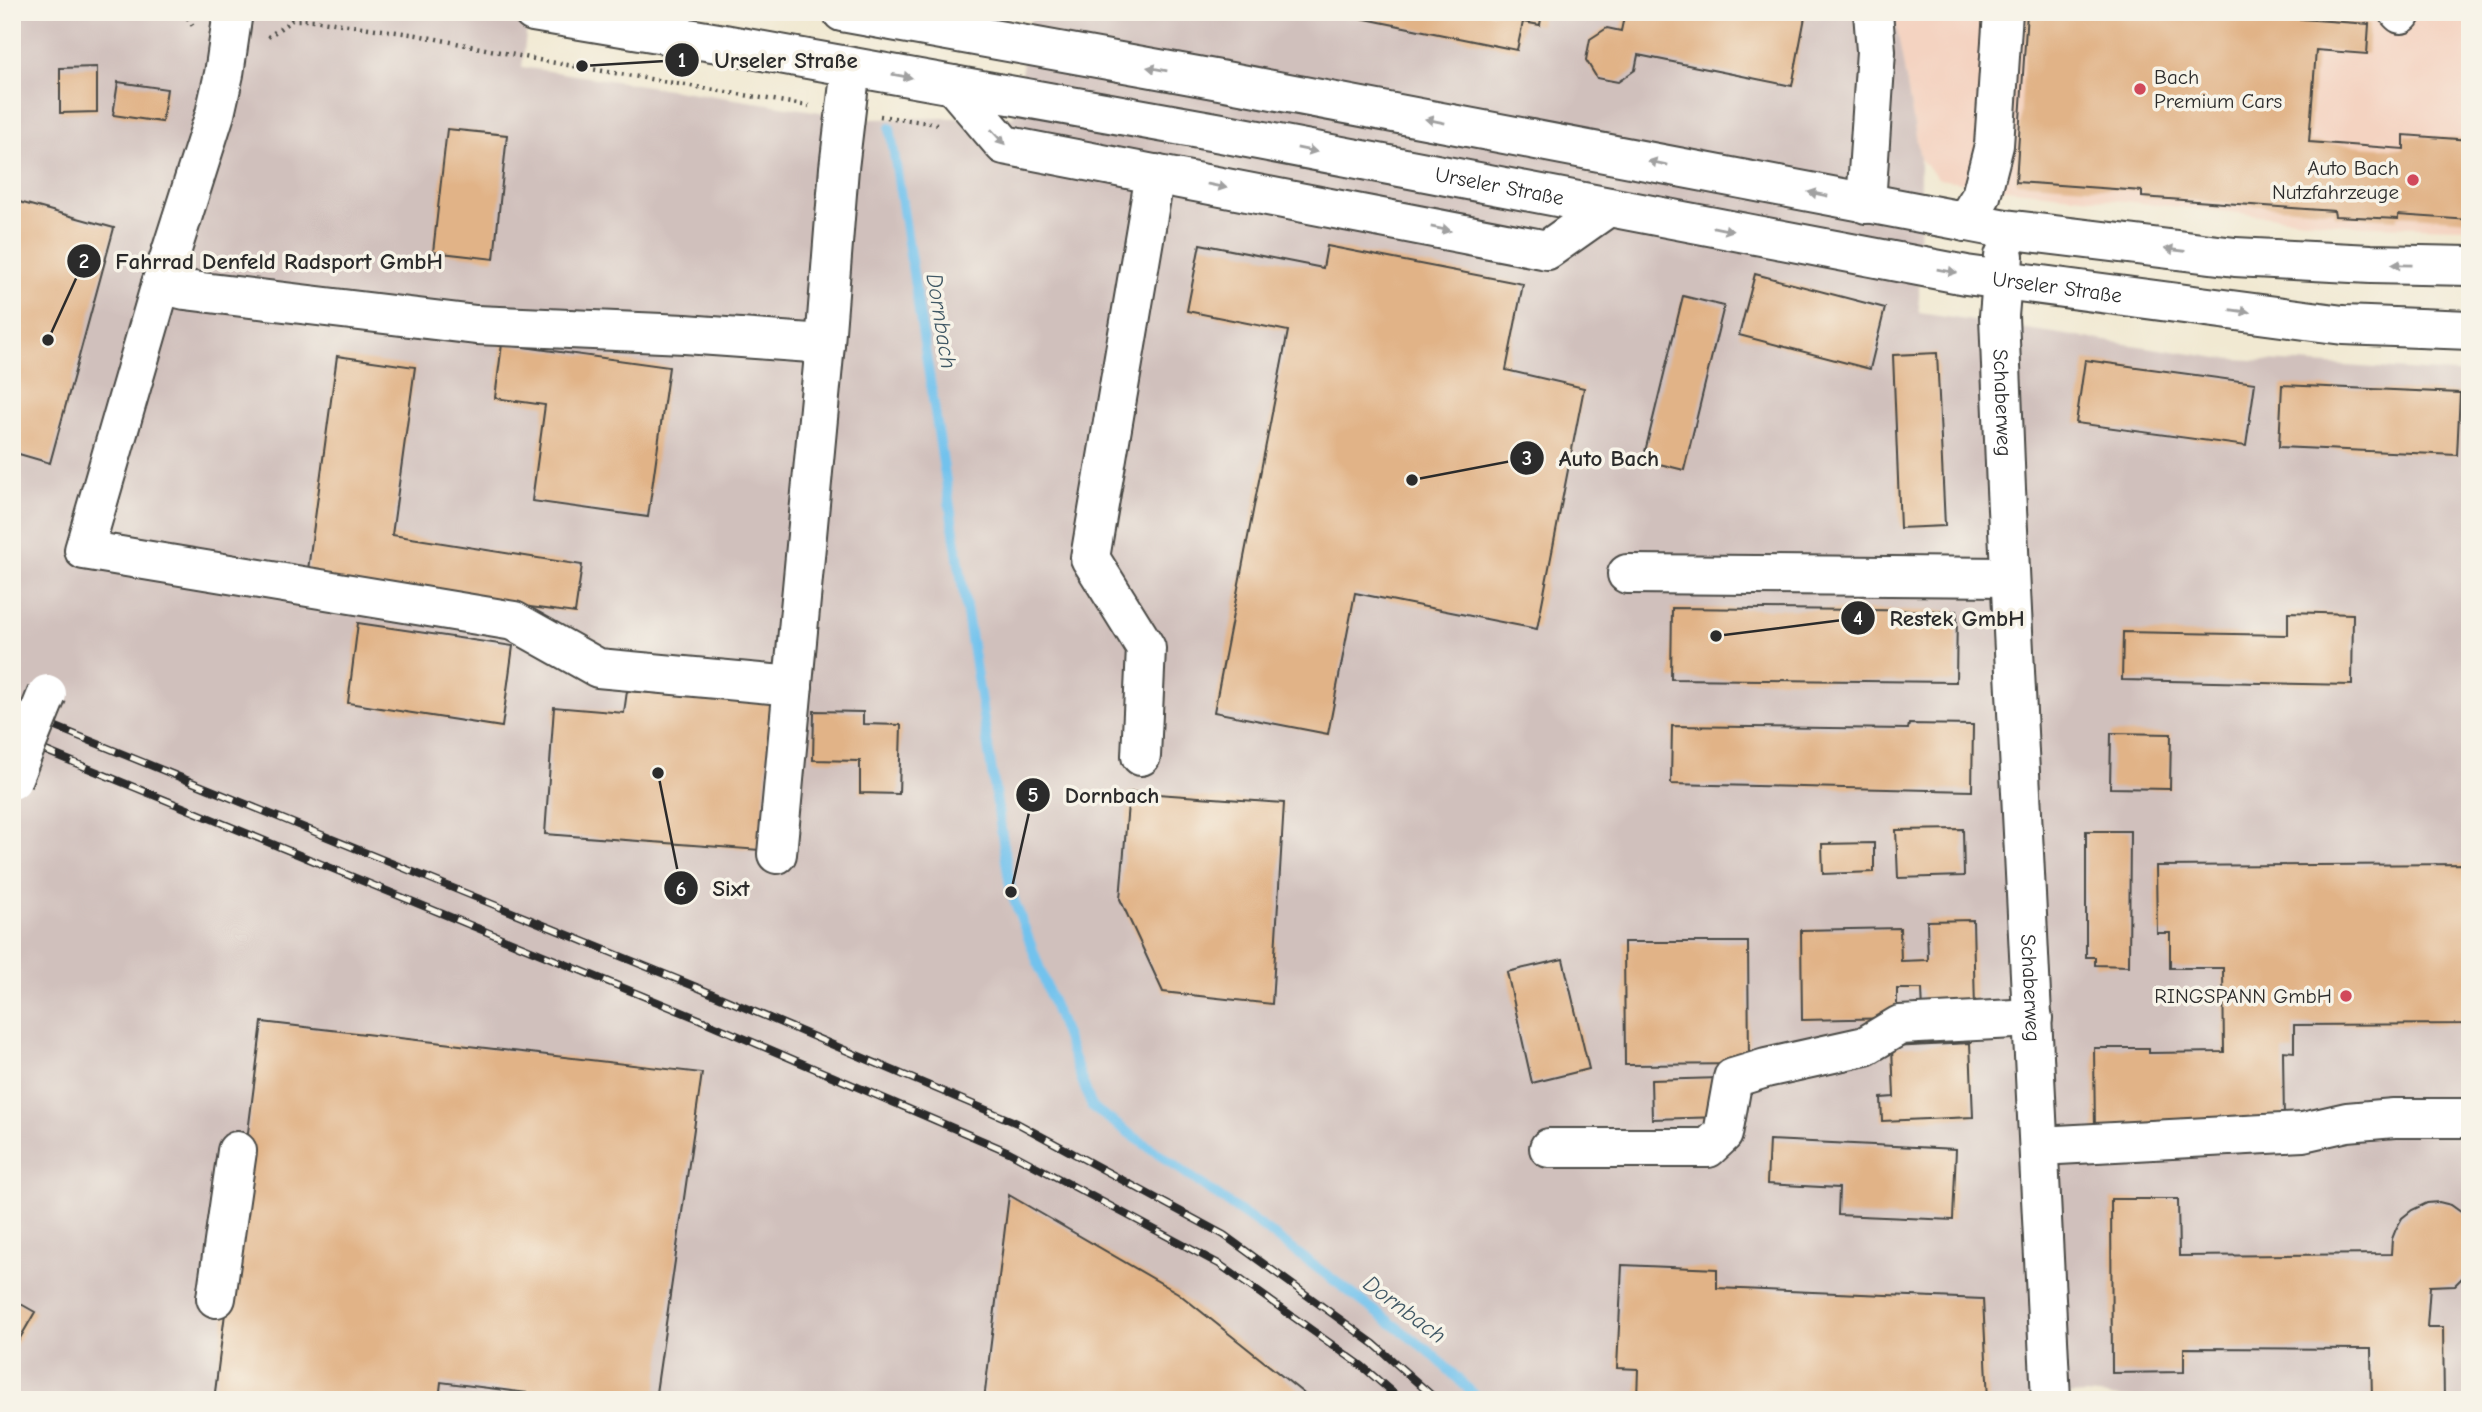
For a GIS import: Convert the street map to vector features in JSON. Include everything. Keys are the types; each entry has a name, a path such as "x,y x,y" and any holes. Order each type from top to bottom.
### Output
{"street":[{"path":"233,12 215,114 160,284 84,550 513,621 598,668 793,686"},
{"name":"Urseler Straße","path":"533,12 1216,132 1931,268 2343,326 2470,330"},
{"path":"842,12 1238,83 2005,229 2235,257 2470,266"},
{"path":"1866,204 1876,51 1873,12"},
{"path":"1965,222 1982,196 1994,145 2003,12"},
{"path":"777,855 850,67"},
{"path":"953,85 1004,145 1547,250 1608,207"},
{"path":"1141,756 1146,648 1090,558 1154,174"},
{"name":"Schaberweg","path":"2005,229 1999,316 2051,1400"},
{"path":"160,284 186,290 476,325 685,334 825,344"},
{"path":"1627,575 2010,577"},
{"path":"12,780 47,694"},
{"path":"1549,1148 1708,1148 1723,1134 1733,1078 1865,1046 1900,1025 2033,1018"},
{"path":"2039,1146 2303,1132 2347,1122 2394,1118 2470,1118"},
{"path":"216,1298 237,1151"}],"path":[{"path":"263,45 268,37 292,20 313,20 417,35 638,78"}],"shaded area":[{"path":"12,12 529,12 522,67 867,119 1013,117 1032,12 1894,12 1920,159 1919,313 2219,358 2470,374 2470,1400 2156,1400 2085,1394 2024,1400 12,1400"},
{"path":"1894,12 2470,12 2470,228 2364,226 2015,190 1939,179 1920,159"}],"building":[{"path":"1331,12 1542,12 1540,25 1523,22 1517,50"},
{"path":"1625,12 1782,12 1805,17 1792,86 1638,55 1635,70 1618,82 1597,78 1586,60 1590,39 1607,28 1621,31"},
{"path":"2027,12 2209,12 2369,24 2367,54 2316,50 2309,142 2404,149 2404,135 2470,140 2470,220 2398,215 2398,219 2335,216 2334,211 2142,197 2142,191 2016,182"},
{"path":"97,67 97,112 60,113 60,68"},
{"path":"118,82 167,89 162,122 113,115"},
{"path":"447,129 507,135 494,259 433,252"},
{"path":"12,200 114,228 50,463 12,452"},
{"path":"1200,244 1323,268 1327,246 1523,284 1506,370 1584,388 1537,629 1355,593 1328,734 1214,712 1288,331 1187,311"},
{"path":"1755,274 1885,308 1870,369 1739,335"},
{"path":"1683,296 1724,306 1684,470 1643,460"},
{"path":"502,344 669,367 648,517 532,501 545,405 495,398"},
{"path":"1937,353 1945,526 1900,528 1893,355"},
{"path":"337,356 415,367 392,535 582,565 575,613 307,577"},
{"path":"2085,360 2255,383 2246,446 2076,423"},
{"path":"2282,385 2460,393 2457,455 2279,447"},
{"path":"1672,608 1957,611 1956,682 1671,679"},
{"path":"2288,612 2353,614 2352,685 2122,680 2123,632 2288,635"},
{"path":"358,623 513,646 502,727 348,703"},
{"path":"627,691 772,702 760,850 545,834 554,707 624,713"},
{"path":"814,711 863,712 863,724 901,725 899,794 860,793 860,761 813,760"},
{"path":"1909,724 1973,725 1972,791 1671,784 1672,726 1908,729"},
{"path":"2111,733 2171,734 2170,789 2110,788"},
{"path":"1129,792 1284,803 1272,1004 1163,992 1120,899"},
{"path":"1963,829 1964,876 1898,878 1896,830"},
{"path":"2086,831 2130,831 2129,966 2095,965 2095,957 2086,957"},
{"path":"1874,843 1874,872 1823,874 1822,844"},
{"name":"RINGSPANN GmbH","path":"2470,864 2470,1024 2294,1025 2294,1052 2283,1051 2284,1122 2095,1133 2094,1048 2149,1048 2149,1053 2224,1052 2223,968 2170,968 2170,933 2157,933 2156,866"},
{"path":"1973,920 1975,1011 1923,1012 1922,989 1897,989 1897,1018 1802,1020 1801,930 1900,928 1901,961 1928,960 1927,921"},
{"path":"1624,942 1748,942 1749,1064 1625,1065"},
{"path":"1563,959 1589,1069 1532,1083 1507,972"},
{"path":"262,1022 702,1073 655,1400 583,1400 441,1382 439,1400 214,1400"},
{"path":"1970,1043 1973,1117 1882,1121 1881,1098 1894,1097 1892,1047"},
{"path":"1720,1078 1721,1117 1652,1119 1651,1080"},
{"path":"1769,1140 1956,1149 1953,1220 1838,1215 1839,1188 1767,1184"},
{"path":"1009,1195 1178,1293 1312,1400 984,1400"},
{"path":"2111,1199 2178,1199 2179,1256 2391,1254 2392,1239 2402,1218 2427,1203 2451,1205 2470,1222 2470,1270 2455,1285 2430,1286 2427,1327 2443,1327 2444,1400 2372,1400 2371,1349 2184,1348 2184,1372 2112,1373"},
{"path":"1622,1265 1717,1269 1717,1288 1983,1299 1988,1400 1637,1400 1638,1369 1617,1368"},
{"path":"12,1299 35,1312 12,1352"}],"waterway":[{"name":"Dornbach","path":"890,128 1011,892 1092,1107 1269,1232 1430,1352 1480,1400"}],"railway":[{"path":"12,709 694,986 1017,1123 1224,1235 1374,1344 1437,1400"},
{"path":"12,737 699,1019 1009,1152 1219,1264 1362,1366 1401,1400"}],"place":[{"name":"Urseler Straße","path":"582,66"},
{"name":"Bach Premium Cars","path":"2140,89"},
{"name":"Auto Bach Nutzfahrzeuge","path":"2413,180"},
{"name":"Fahrrad Denfeld Radsport GmbH","path":"48,340"},
{"name":"Auto Bach","path":"1412,480"},
{"name":"Restek GmbH","path":"1716,636"},
{"name":"Sixt","path":"658,773"},
{"name":"Dornbach","path":"1011,892"},
{"name":"RINGSPANN GmbH","path":"2346,996"}]}
